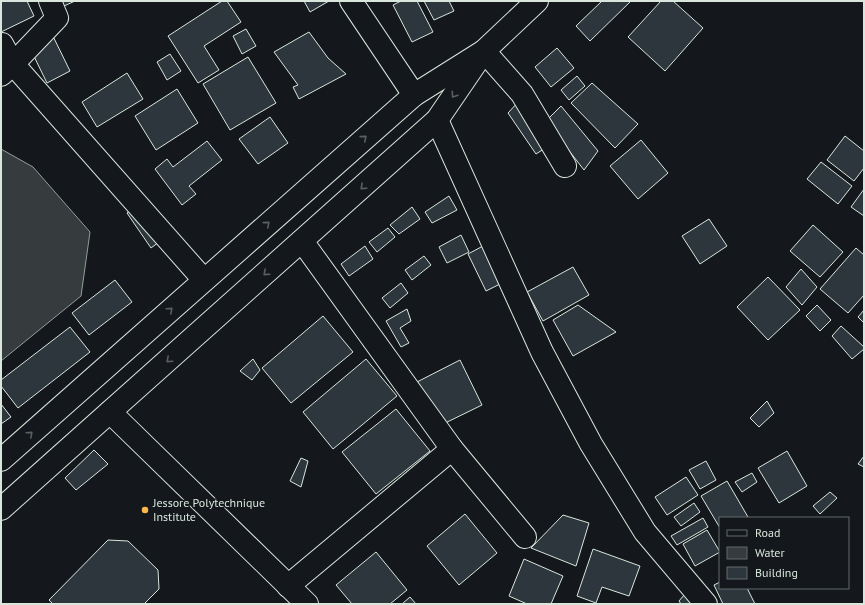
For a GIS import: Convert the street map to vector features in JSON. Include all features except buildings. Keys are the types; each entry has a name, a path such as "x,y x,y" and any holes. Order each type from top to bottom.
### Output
{"main road":[{"path":"7,70 57,18 50,1"},
{"path":"351,1 414,95"},
{"path":"1,509 437,120 484,52 537,1"},
{"path":"1,45 2,44 7,70 204,280"},
{"path":"1,460 414,95 484,52"},
{"path":"484,52 522,94 565,166"},
{"path":"437,120 542,352 591,444 646,532 706,604"},
{"path":"302,241 452,449 525,537"},
{"path":"110,412 307,604"},
{"path":"288,586 452,449"}],"water":[{"path":"1,149 33,167 90,232 81,296 1,361"}],"place":[{"name":"Jessore Polytechnique Institute","path":"145,510"}]}
